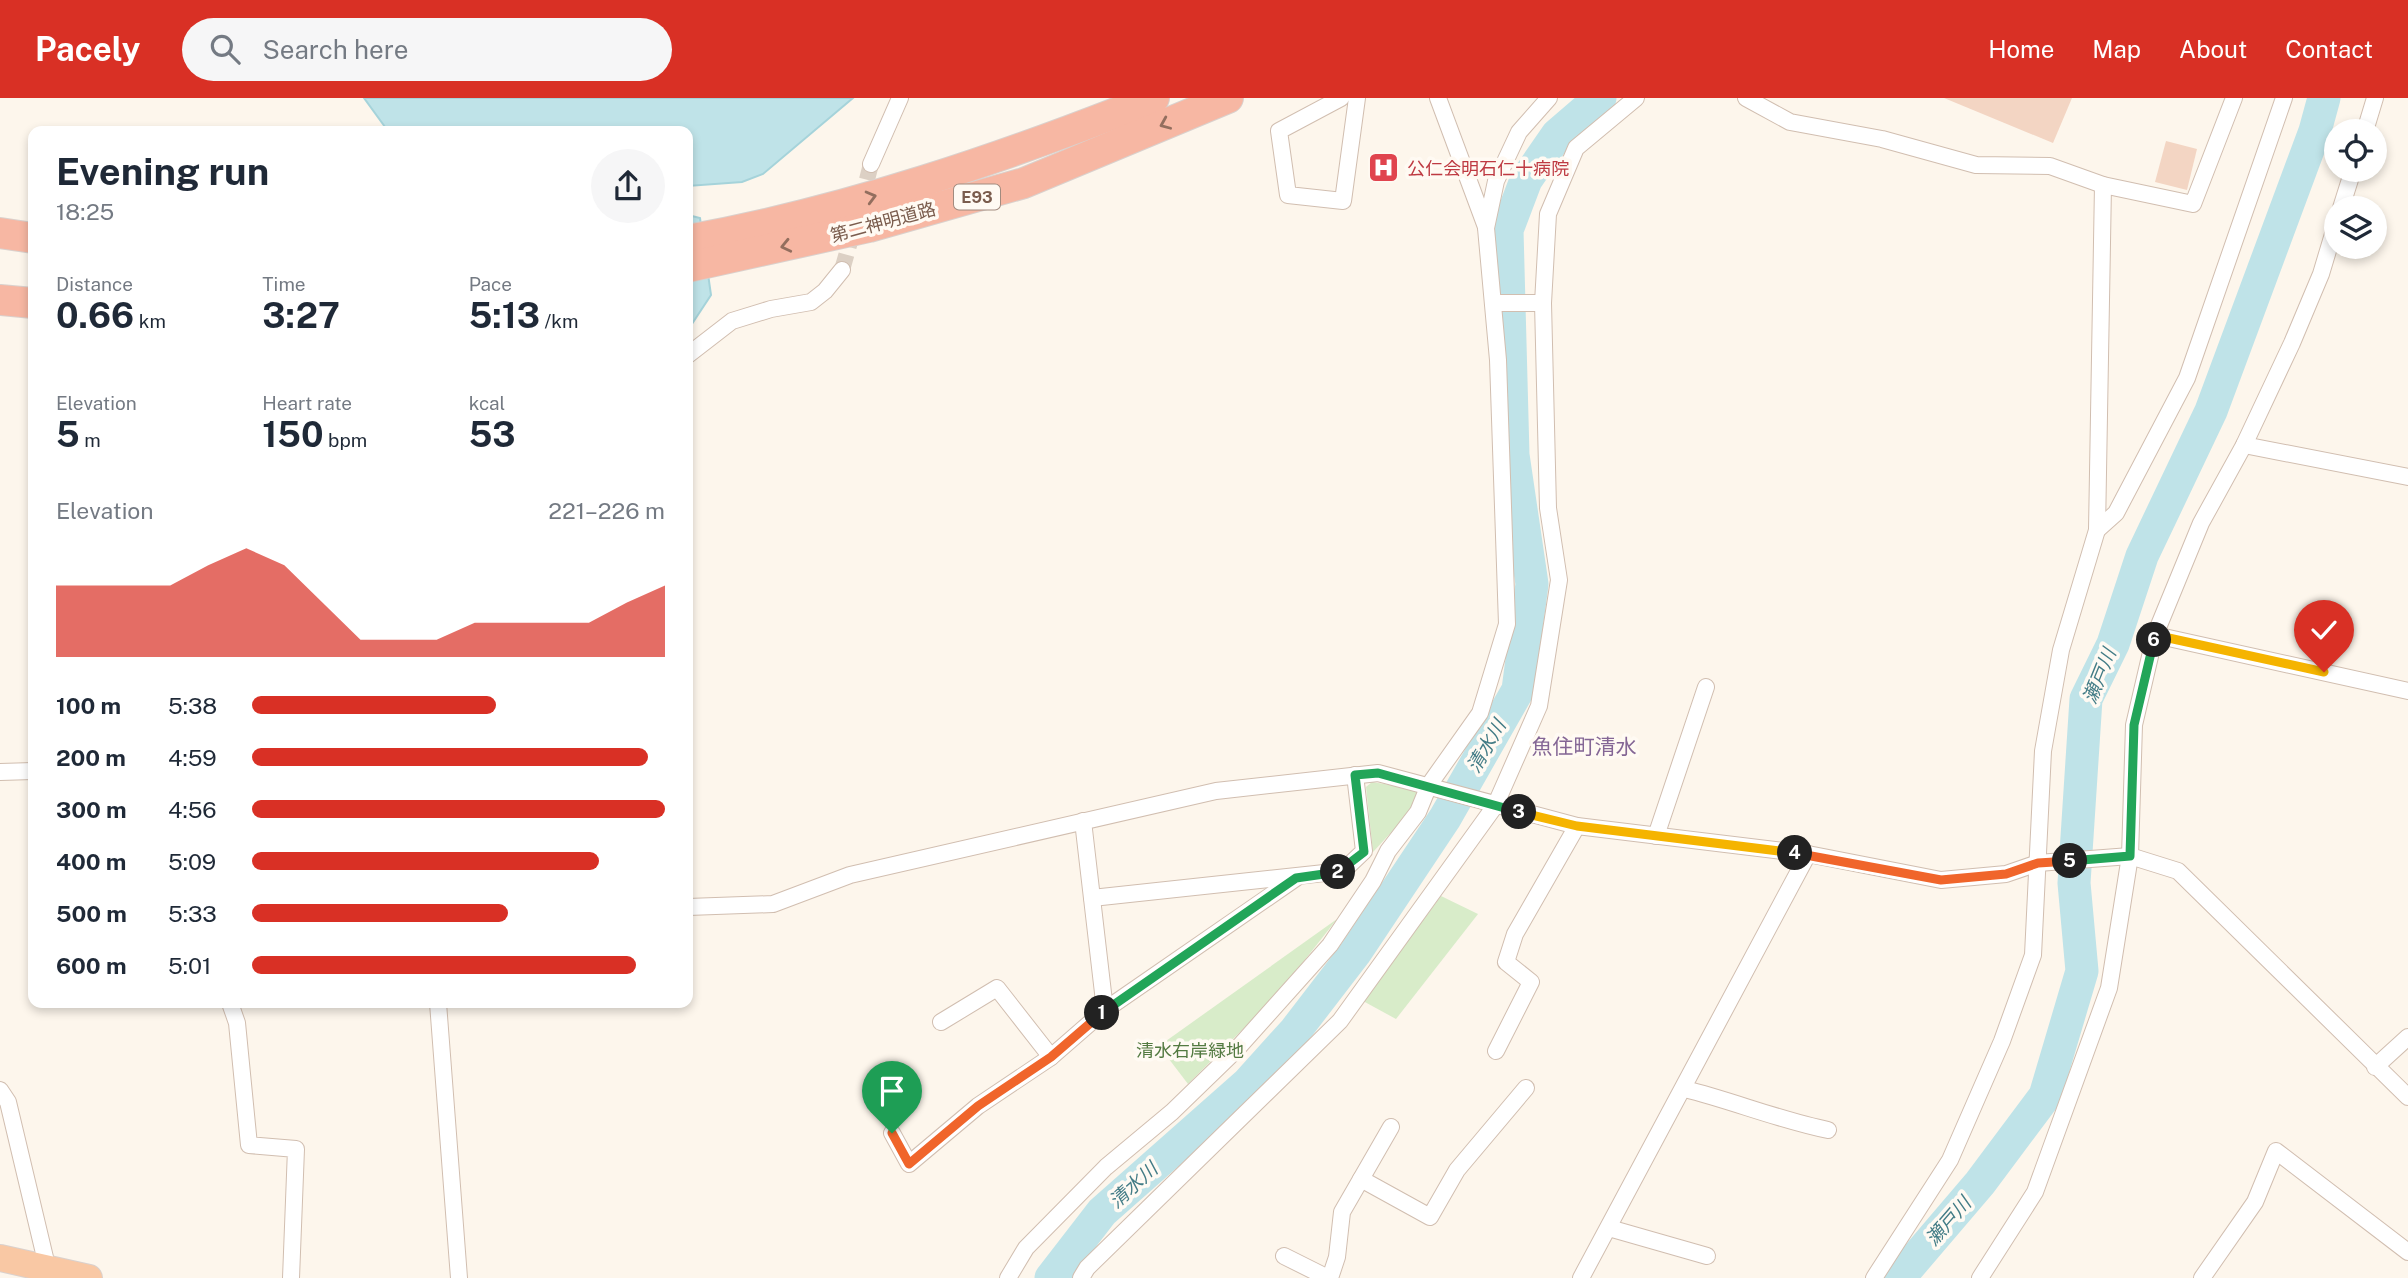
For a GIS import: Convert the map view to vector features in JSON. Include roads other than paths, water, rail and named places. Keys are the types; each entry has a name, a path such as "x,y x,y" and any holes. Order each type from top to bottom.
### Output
{"highway":[{"name":"第二神明道路","path":"700,251 1041,143 1154,98"},
{"name":"第二神明道路","path":"700,251 869,227 1024,183 1228,98"},
{"path":"0,233 28,238"},
{"path":"0,300 28,303"},
{"path":"0,1258 89,1278"}],"street":[{"path":"871,164 900,98"},
{"path":"1341,98 1279,131 1288,195 1343,201 1357,98"},
{"path":"1007,1278 1026,1248 1106,1167 1172,1112 1293,989 1331,945 1373,881 1388,850 1418,812 1429,785 1480,713 1507,624 1493,303 1486,228 1438,98"},
{"path":"1486,228 1496,181 1519,132 1549,98"},
{"path":"1082,1278 1087,1268 1340,1021 1495,806 1539,706 1559,580 1548,508 1543,303 1548,214 1576,148 1636,98"},
{"path":"1746,98 1790,122 1882,139 1976,165 2050,166 2103,185 2193,204 2234,98"},
{"path":"2097,530 2116,513 2187,378 2284,98"},
{"path":"2369,119 2375,98"},
{"path":"1874,1278 1950,1160 2002,1041 2033,955 2044,862 2043,751 2059,663 2097,530 2103,185"},
{"path":"1980,1278 2035,1192 2109,988 2125,858 2134,725 2155,635 2201,523 2244,445 2307,308 2324,259"},
{"path":"693,351 732,321 771,309 811,302 825,291 842,270"},
{"path":"1493,303 1543,303"},
{"path":"2244,445 2408,477"},
{"path":"2155,635 2408,691"},
{"path":"1657,836 1706,687"},
{"path":"0,772 28,771"},
{"path":"693,907 704,909 773,904 850,875 1216,791 1378,773 1577,826 1808,855 1941,880 2006,874 2044,862 2125,858 2178,871 2408,1097"},
{"path":"1092,898 1343,871 1364,852 1355,775"},
{"path":"1083,821 1105,1010"},
{"path":"1496,1051 1531,982 1506,962 1515,933 1577,826"},
{"path":"1581,1278 1685,1089 1808,855"},
{"path":"892,1133 909,1164 978,1106 1051,1057 1105,1010 1296,878"},
{"path":"941,1021 997,988 1051,1057"},
{"path":"232,1008 237,1023 249,1146 296,1149 290,1278"},
{"path":"438,1008 459,1278"},
{"path":"2375,1067 2408,1037"},
{"path":"1361,1179 1430,1217 1457,1170 1526,1088"},
{"path":"1685,1089 1742,1103 1790,1123 1828,1130"},
{"path":"0,1090 8,1102 48,1270"},
{"path":"1284,1256 1329,1278 1337,1257 1342,1212 1391,1127"},
{"path":"2202,1278 2255,1202 2276,1151 2408,1252"},
{"path":"1609,1227 1707,1256"}],"water":[{"path":"364,98 853,98 763,174 742,182 693,186 693,126 384,126"},
{"path":"693,216 700,218 711,295 693,322"}],"waterway":[{"name":"清水川","path":"1051,1278 1102,1212 1248,1083 1295,1031 1355,953 1445,818 1518,690 1532,584 1513,455 1507,230 1526,180 1557,135 1600,98"},
{"name":"瀬戸川","path":"1899,1278 1980,1183 2045,1096 2082,971 2074,883 2086,699 2113,644 2142,556 2211,411 2315,131 2324,98"}],"tunnel":[{"path":"861,203 871,164"},
{"path":"842,270 854,228"}],"place":[{"name":"公仁会明石仁十病院","path":"1384,168"}],"district":[{"name":"魚住町清水","path":"1584,746"}],"park label":[{"name":"清水右岸緑地","path":"1190,1050"}]}
